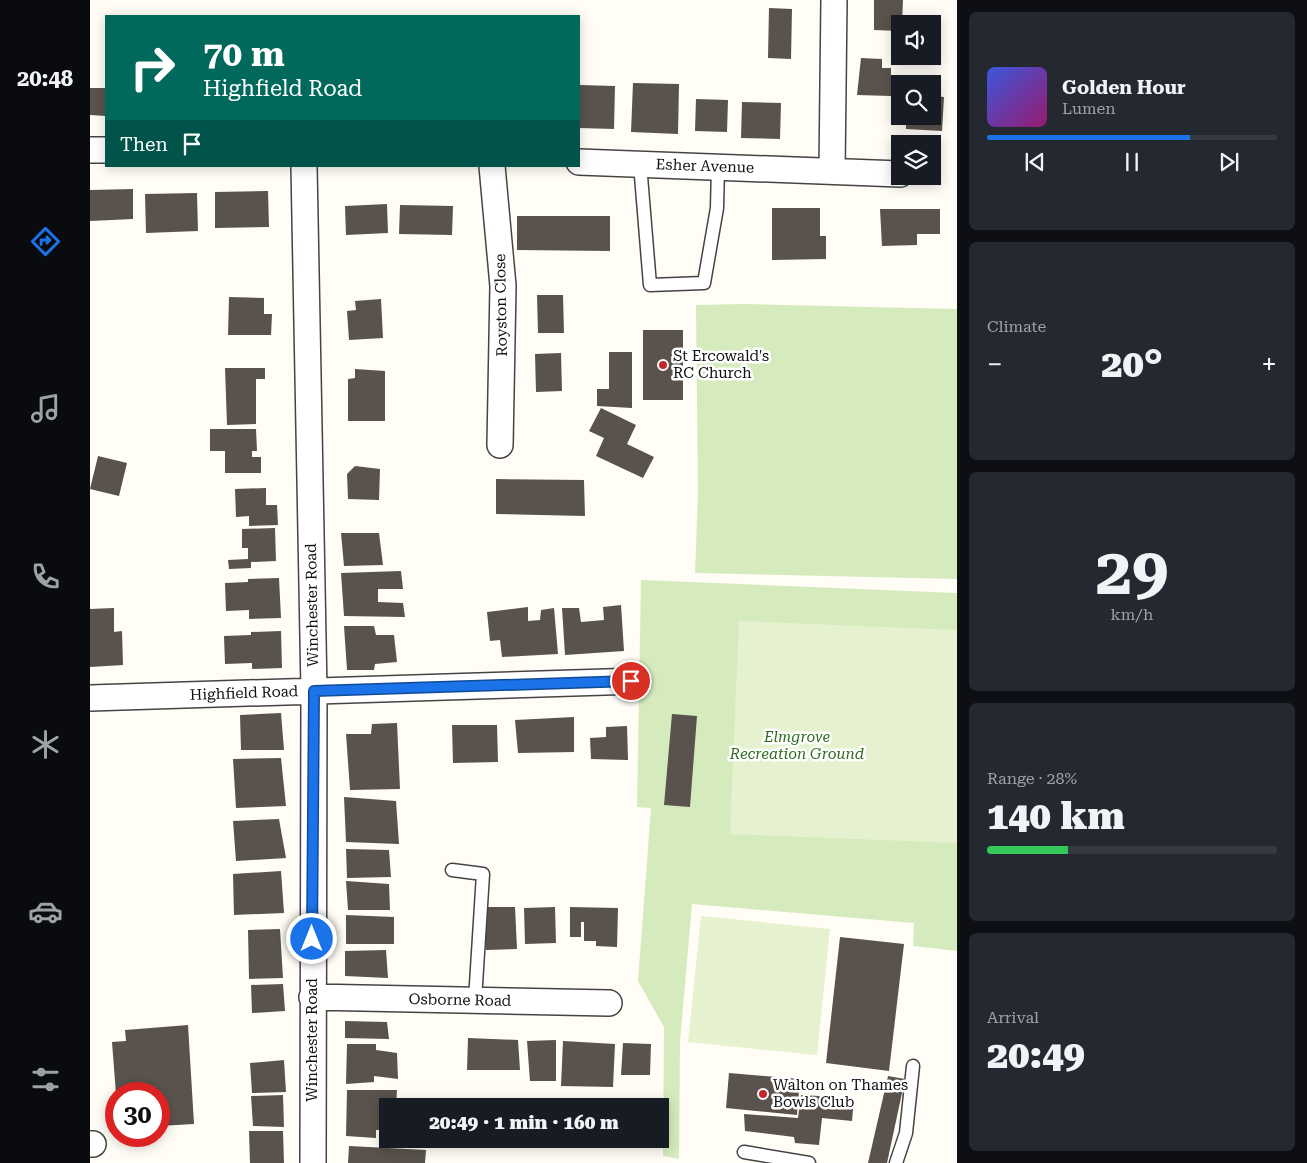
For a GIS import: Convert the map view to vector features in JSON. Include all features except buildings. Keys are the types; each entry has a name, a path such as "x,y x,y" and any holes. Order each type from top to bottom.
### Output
{"street":[{"path":"832,171 834,0"},
{"path":"90,150 105,150"},
{"name":"Esher Avenue","path":"580,162 891,174"},
{"name":"Winchester Road","path":"304,167 314,691 313,1163"},
{"name":"Royston Close","path":"492,167 503,286 500,445"},
{"name":"Highfield Road","path":"90,698 638,681"},
{"name":"Osborne Road","path":"312,996 609,1003"}],"lane":[{"path":"640,164 650,285 704,283 717,208 718,167"},
{"path":"452,870 483,874 474,1000"},
{"path":"896,1163 906,1133 913,1066"},
{"path":"744,1152 809,1163"}],"green space":[{"path":"744,304 957,309 957,579 695,573 698,494 696,305"},
{"name":"Elmgrove Recreation Ground","path":"641,580 957,593 957,951 913,946 914,923 692,904 680,1042 679,1159 663,1156 663,1148 669,1148 669,1098 663,1098 664,1027 638,981 651,808 637,807"},
{"path":"739,621 957,630 957,843 730,834"},
{"path":"701,916 830,929 817,1055 688,1042"}],"place":[{"name":"St Ercowald's RC Church","path":"663,365"},
{"name":"Walton on Thames Bowls Club","path":"763,1094"}],"route":[{"path":"312,939 314,691 631,681"}]}
